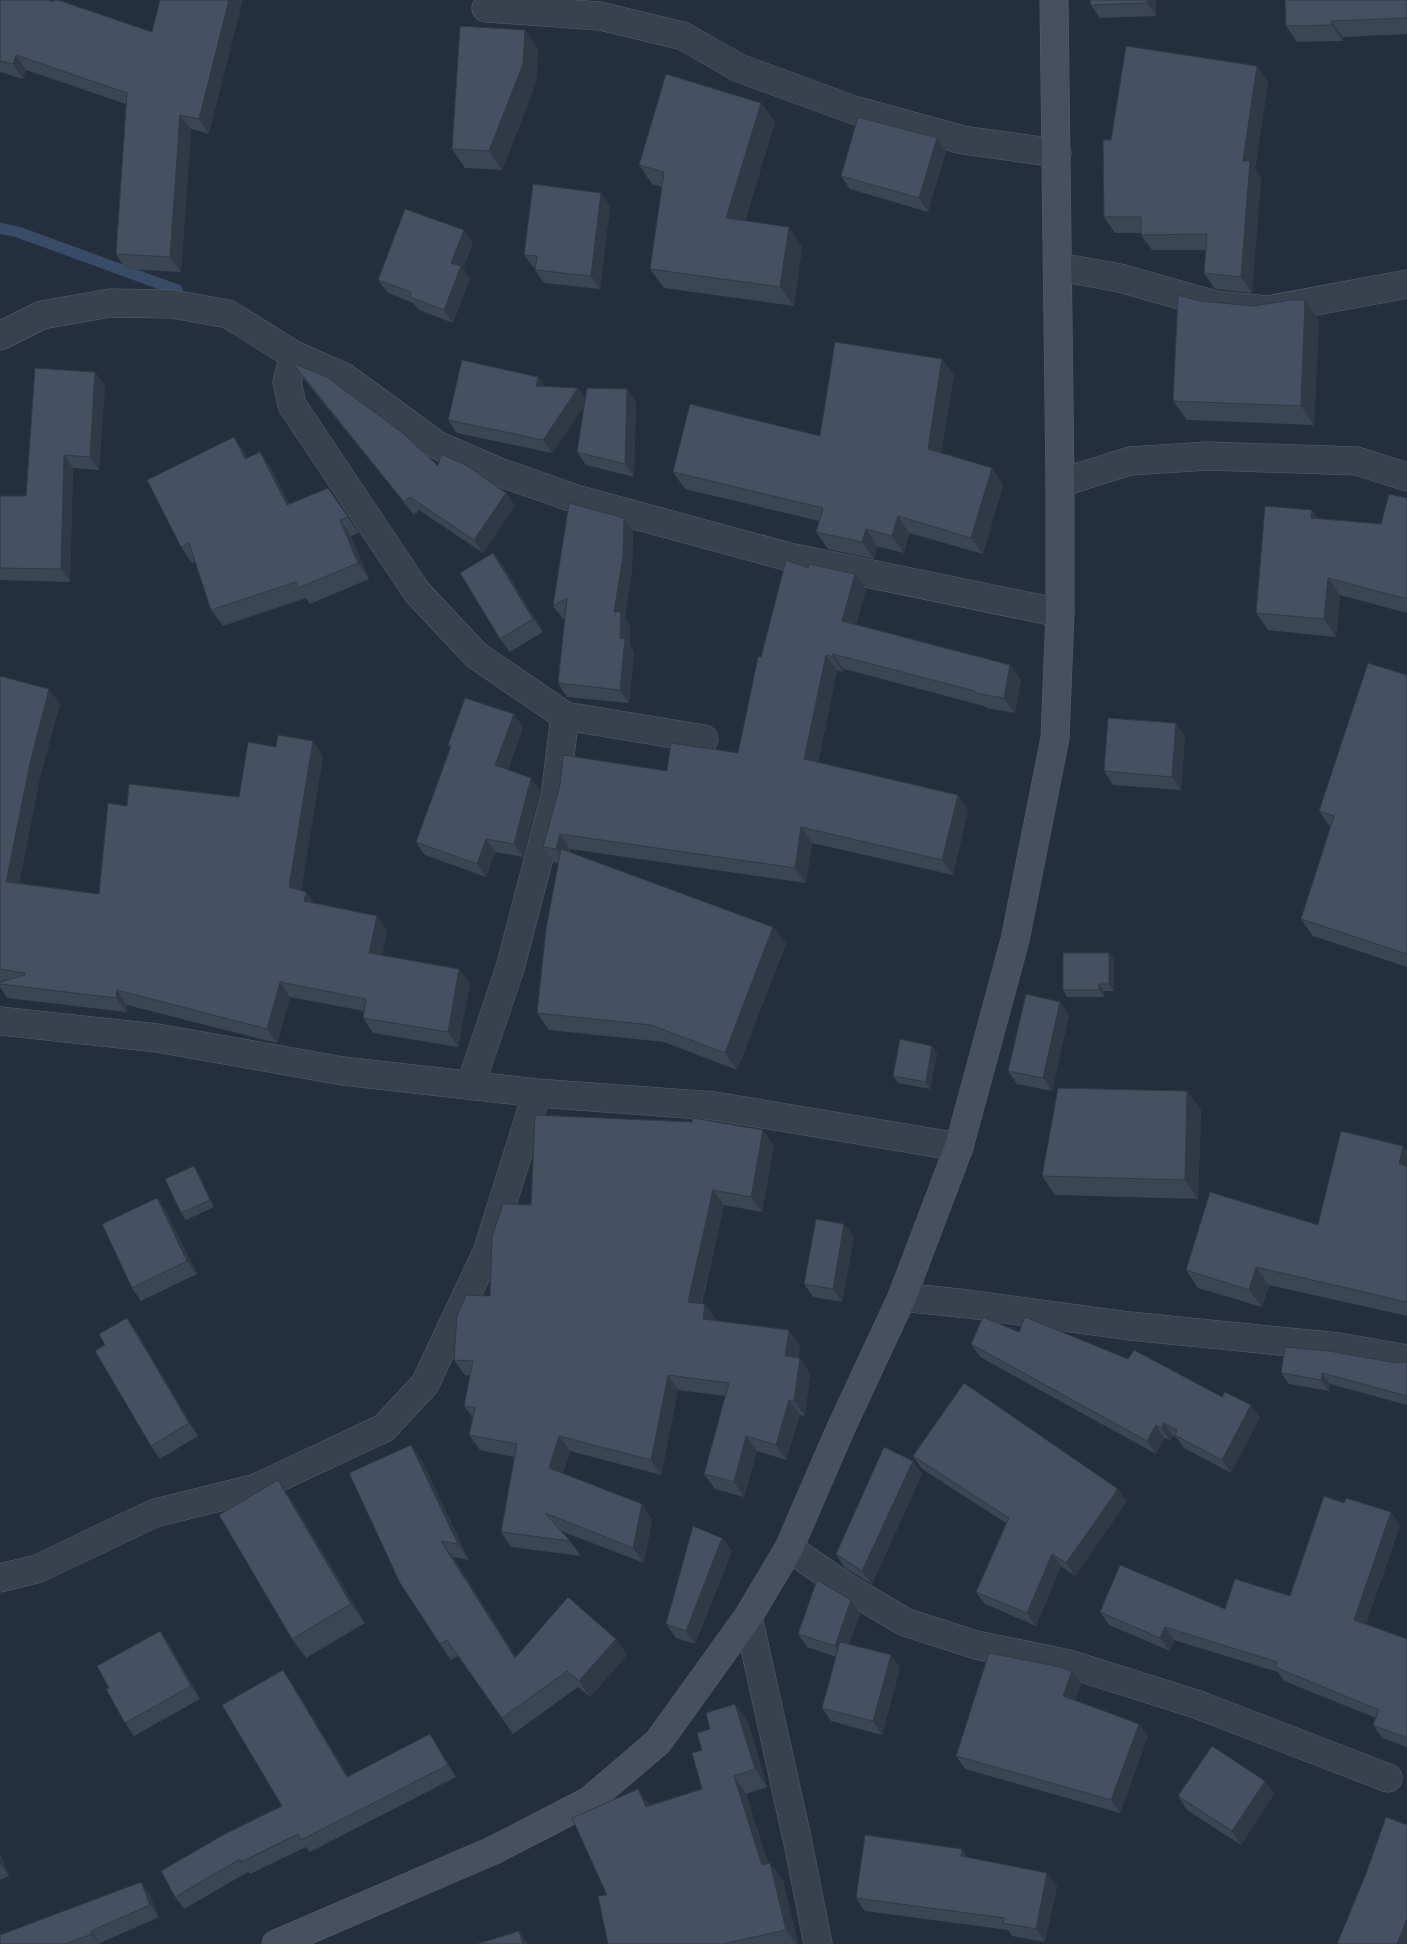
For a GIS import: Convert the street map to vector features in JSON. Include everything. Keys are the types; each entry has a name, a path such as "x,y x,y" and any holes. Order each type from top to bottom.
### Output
{"street":[{"path":"276,1944 494,1850 589,1801 658,1742 748,1617 789,1548 902,1297 959,1147 1015,940 1055,738 1060,613 1060,483 1054,0"},
{"path":"486,8 600,16 683,36 739,68 854,110 963,140 1057,153"},
{"path":"1058,268 1120,278 1215,305 1268,310 1407,284"},
{"path":"0,336 42,314 110,303 172,304 228,314 294,355 344,378 437,445 499,472 576,499 789,557 1060,613"},
{"path":"294,355 287,382 292,405 417,592 476,655 565,716 704,739"},
{"path":"1060,483 1130,461 1208,456 1358,461 1407,476"},
{"path":"471,1084 510,968 555,796 565,716"},
{"path":"0,1021 157,1038 343,1071 471,1084 537,1093 714,1106 959,1147"},
{"path":"0,1578 37,1569 155,1513 256,1488 384,1428 425,1384 487,1252 537,1093"},
{"path":"902,1297 1130,1326 1339,1347 1407,1359"},
{"path":"789,1548 844,1586 905,1622 976,1645 1069,1664 1196,1704 1388,1778"},
{"path":"748,1617 798,1843 818,1944"}],"building":[{"path":"0,0 48,0 54,2 54,0 58,0 152,32 160,0 229,0 199,119 180,115 170,257 116,254 127,93 16,55 13,64 0,61"},
{"path":"1090,0 1147,0 1147,3 1091,5"},
{"path":"1285,0 1407,0 1407,18 1331,21 1332,25 1286,26"},
{"path":"460,26 525,30 523,64 489,151 452,149"},
{"path":"1126,46 1257,66 1243,161 1250,161 1241,277 1204,273 1207,234 1141,235 1141,217 1104,217 1103,140 1111,140"},
{"path":"666,74 761,103 726,218 789,227 780,287 650,269 664,172 639,165"},
{"path":"858,117 937,138 919,198 841,176"},
{"path":"533,184 601,193 591,276 535,270 537,256 524,255"},
{"path":"405,209 464,230 451,263 461,266 444,310 410,297 411,292 378,280"},
{"path":"1178,295 1200,301 1253,306 1291,300 1305,300 1301,406 1173,401"},
{"path":"835,342 942,359 928,449 992,468 971,538 898,516 892,536 866,529 862,542 816,532 823,508 673,472 690,404 820,436"},
{"path":"462,360 538,377 536,386 578,388 543,440 448,420"},
{"path":"295,364 327,377 404,434 438,466 441,454 466,465 506,493 474,540 410,497 404,502"},
{"path":"35,368 95,372 90,457 64,455 61,569 0,568 0,496 26,496"},
{"path":"587,388 627,389 625,464 577,452"},
{"path":"234,437 245,459 260,452 287,505 328,488 348,517 340,520 358,563 298,588 296,582 211,610 189,543 181,547 147,480"},
{"path":"1389,494 1407,498 1407,599 1328,578 1324,619 1256,613 1265,506 1312,510 1311,518 1381,524"},
{"path":"569,503 624,518 623,556 614,612 621,612 620,638 625,639 620,690 558,683 567,598 553,606"},
{"path":"493,553 533,619 500,639 460,573"},
{"path":"786,560 808,568 809,564 855,574 842,621 1010,665 1004,698 975,693 975,691 833,654 833,657 826,655 804,759 958,795 942,860 801,827 795,868 560,834 556,849 543,847 560,785 563,755 667,771 671,743 738,753 758,657 761,657"},
{"path":"1368,663 1407,675 1407,954 1301,919 1334,816 1319,811"},
{"path":"0,676 49,689 30,763 6,882 99,894 108,803 127,806 129,784 239,797 248,742 276,747 278,735 313,741 289,887 306,892 304,901 377,916 369,953 459,969 448,1032 363,1018 366,999 280,982 267,1029 117,990 116,998 0,984 0,982 25,975 25,973 0,969"},
{"path":"465,698 514,714 495,765 531,778 514,844 486,839 477,864 416,842 451,746 448,745"},
{"path":"1108,718 1176,723 1172,777 1104,771"},
{"path":"561,849 773,927 725,1053 651,1025 537,1013 546,929"},
{"path":"1063,953 1109,953 1109,984 1099,984 1099,990 1063,990"},
{"path":"1026,994 1060,1002 1043,1078 1008,1071"},
{"path":"900,1039 932,1046 926,1082 893,1076"},
{"path":"1058,1088 1187,1091 1185,1180 1042,1176"},
{"path":"535,1115 692,1122 693,1118 763,1130 751,1197 713,1190 688,1302 705,1304 703,1319 789,1330 785,1356 800,1358 794,1401 789,1400 776,1445 746,1436 734,1482 704,1474 729,1383 668,1375 651,1460 559,1436 549,1468 642,1504 633,1548 545,1513 570,1541 501,1532 517,1444 469,1435 475,1408 464,1406 473,1361 454,1360 457,1316 466,1295 490,1296 492,1237 503,1204 531,1205"},
{"path":"1341,1131 1403,1146 1399,1164 1407,1166 1407,1302 1256,1267 1249,1290 1186,1270 1210,1192 1318,1225"},
{"path":"194,1166 210,1200 181,1213 165,1179"},
{"path":"157,1198 187,1261 132,1288 102,1224"},
{"path":"816,1219 844,1224 833,1289 804,1284"},
{"path":"983,1317 1019,1332 1025,1317 1128,1359 1134,1350 1222,1397 1225,1392 1251,1405 1222,1460 1175,1435 1177,1430 1164,1423 1161,1428 1156,1425 1147,1441 971,1344"},
{"path":"127,1318 189,1423 151,1446 95,1351 105,1345 99,1334"},
{"path":"1285,1347 1329,1351 1396,1363 1407,1362 1407,1396 1322,1373 1321,1380 1281,1373"},
{"path":"964,1383 1118,1489 1066,1563 1052,1554 1027,1613 976,1592 1009,1518 913,1456"},
{"path":"411,1445 458,1544 441,1541 515,1658 568,1597 616,1639 579,1681 567,1671 502,1718 447,1640 440,1644 400,1583 349,1473"},
{"path":"884,1447 913,1461 862,1571 836,1554"},
{"path":"278,1480 351,1604 292,1639 219,1515"},
{"path":"1324,1496 1344,1503 1346,1498 1391,1512 1354,1620 1407,1639 1407,1738 1373,1725 1379,1710 1275,1667 1277,1662 1165,1627 1160,1638 1100,1612 1120,1565 1225,1609 1235,1579 1290,1596"},
{"path":"693,1526 722,1538 686,1631 666,1624"},
{"path":"817,1580 851,1600 835,1646 798,1634"},
{"path":"160,1631 191,1686 125,1723 106,1689 109,1688 97,1666"},
{"path":"840,1642 891,1655 873,1721 822,1708"},
{"path":"989,1653 1072,1671 1063,1696 1139,1724 1111,1800 956,1756"},
{"path":"283,1670 347,1777 430,1734 448,1765 301,1840 298,1834 241,1862 240,1859 175,1897 161,1871 225,1834 282,1806 222,1705"},
{"path":"735,1704 755,1769 734,1776 762,1865 770,1863 786,1930 723,1944 608,1944 598,1896 607,1895 572,1818 638,1789 646,1807 702,1789 692,1753 702,1750 697,1733 710,1729 706,1713"},
{"path":"1212,1746 1265,1781 1232,1831 1178,1796"},
{"path":"1386,1817 1407,1825 1407,1919 1397,1944 1337,1944 1367,1871"},
{"path":"865,1835 962,1849 961,1856 1047,1873 1036,1929 1003,1923 1004,1918 856,1898"},
{"path":"141,1882 150,1905 91,1931 92,1934 65,1944 0,1944 0,1935"},
{"path":"519,1931 523,1944 477,1944"}],"waterway":[{"path":"0,228 18,232 177,290"}]}
